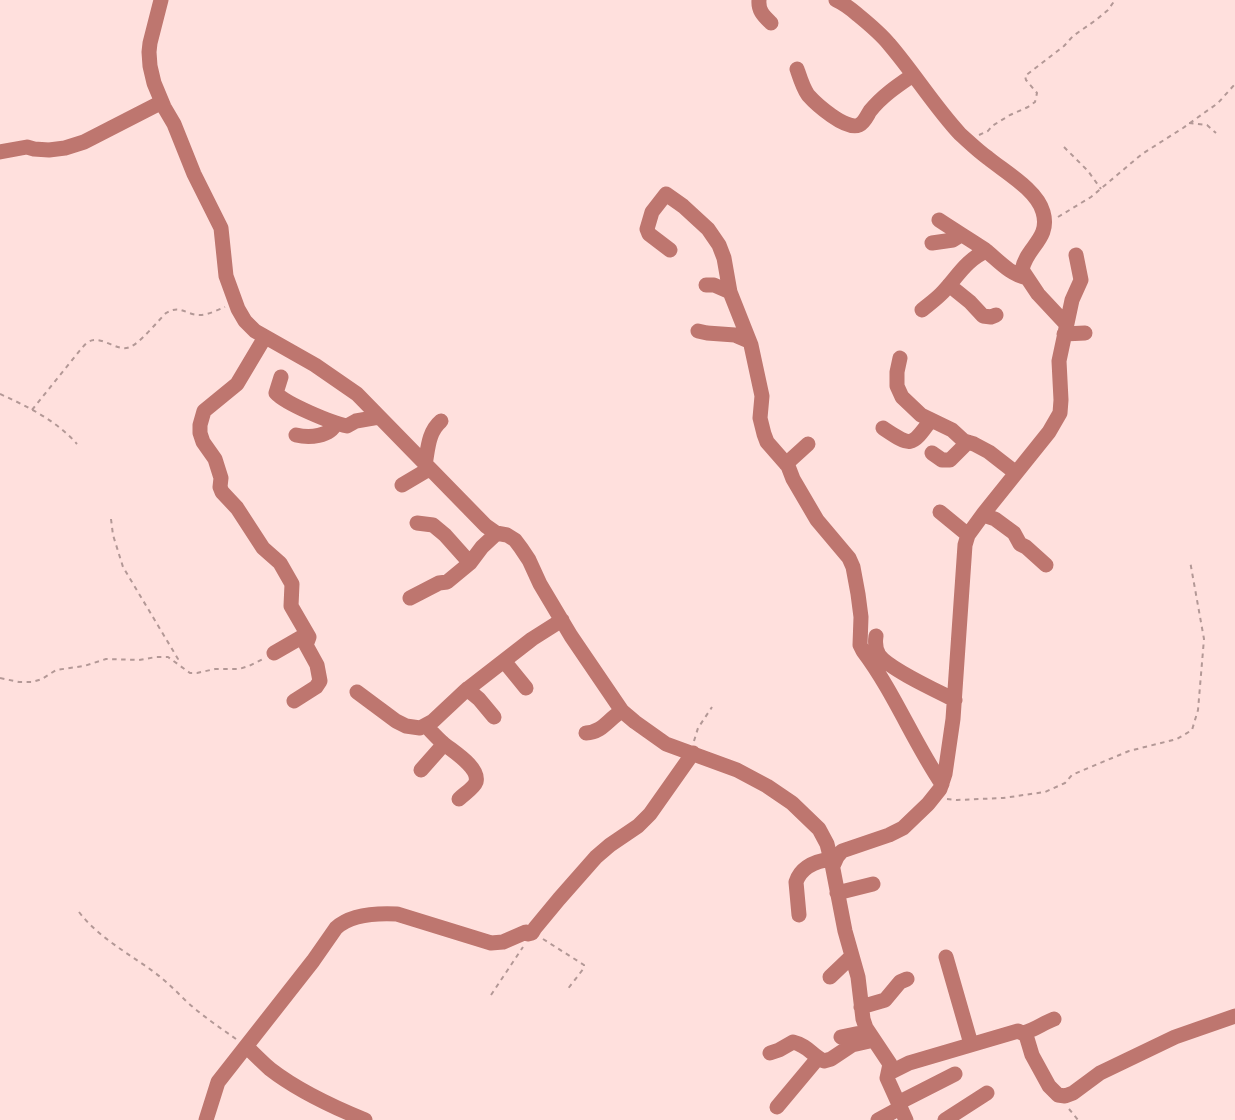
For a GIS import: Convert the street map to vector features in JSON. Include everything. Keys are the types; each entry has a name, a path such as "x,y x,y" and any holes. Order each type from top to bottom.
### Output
{"street":[{"path":"161,0 151,36 150,66 162,102 220,228 226,276 245,321 255,331 315,364 357,394 486,526 515,540 529,560 540,584 562,620 622,711 666,744 737,770 766,786 792,803 819,829 832,862 845,931 858,977 863,1019 890,1064 887,1078 901,1110"},
{"path":"759,0 762,14 771,23"},
{"path":"836,0 847,6 878,32 962,136 1013,176 1036,199 1044,214 1045,228 1038,243 1023,263 1022,270 1065,329 1085,333"},
{"path":"797,69 808,94 832,116 855,126 865,120 886,93 913,75"},
{"path":"0,152 27,147 49,150 65,148 84,142 162,102"},
{"path":"670,250 649,234 647,229 652,212 666,194 708,229 719,245 724,258 730,292 749,342 762,396 761,426 768,442 786,464 817,520 849,558 853,567 861,618 860,645 890,693 939,790"},
{"path":"939,220 987,251 1012,273 1028,278"},
{"path":"932,243 953,240 961,235"},
{"path":"922,310 971,260 987,251"},
{"path":"832,862 842,851 889,836 903,828 939,790 947,766 955,700 964,545 983,516 1049,432 1060,413 1059,361 1072,300 1081,280 1076,255"},
{"path":"706,285 714,285 730,292"},
{"path":"949,285 983,316 996,315"},
{"path":"698,331 735,335 749,342"},
{"path":"265,337 237,384 204,411 200,433 203,442 215,459 221,478 222,492 237,508 263,548 280,563 292,584 291,606 309,637 306,645 317,665 320,681 316,687 294,701"},
{"path":"900,358 897,386 902,397 930,421 952,430 964,441 989,452 1016,473"},
{"path":"281,377 276,393 279,397 336,423 347,426 356,421 379,417"},
{"path":"402,485 427,467 430,439 433,430 441,421"},
{"path":"883,428 900,439 911,442 916,440 930,421"},
{"path":"296,435 307,438 316,436 330,431 336,423"},
{"path":"932,453 942,460 950,460 968,442"},
{"path":"786,464 808,444"},
{"path":"940,512 969,535"},
{"path":"983,516 994,519 1014,532 1020,544 1046,565"},
{"path":"417,523 433,525 470,563"},
{"path":"410,598 439,583 447,582 470,563 497,533"},
{"path":"357,692 406,726 420,728 426,726 467,689 532,639 562,620"},
{"path":"274,653 307,634"},
{"path":"876,636 876,647 882,658 955,700"},
{"path":"504,661 526,688"},
{"path":"467,689 480,699 494,717"},
{"path":"586,733 602,728 622,711"},
{"path":"426,726 465,760 474,772 477,779 475,784 459,799"},
{"path":"421,770 444,744"},
{"path":"206,1120 218,1082 340,924 364,915 383,913 397,914 491,943 503,942 526,932 530,934 582,872 610,845 638,826 650,814 691,753"},
{"path":"800,915 797,878 803,870 821,861 832,862"},
{"path":"837,893 873,884"},
{"path":"830,977 852,956"},
{"path":"946,957 971,1044"},
{"path":"861,1007 885,1000 900,982 907,978"},
{"path":"889,1073 909,1063 1018,1031 1026,1035 1032,1055 1050,1089 1058,1095 1065,1096 1073,1093 1100,1073 1175,1037 1235,1016"},
{"path":"1023,1033 1032,1031 1054,1019"},
{"path":"842,1037 871,1035"},
{"path":"770,1053 793,1042 807,1048 824,1061 871,1035"},
{"path":"246,1046 268,1067 290,1083 335,1108 365,1120"},
{"path":"777,1107 818,1058"},
{"path":"878,1120 901,1110 955,1074"},
{"path":"945,1120 987,1094"}],"path":[{"path":"972,145 980,134 1035,102 1037,93 1025,76 1108,10 1115,0"},
{"path":"1045,228 1056,218 1101,189 1142,154 1218,103 1235,84"},
{"path":"1190,123 1207,125 1216,133"},
{"path":"1064,147 1088,171 1101,189"},
{"path":"32,410 88,342 102,341 121,348 128,348 172,310 178,309 203,315 236,304"},
{"path":"0,394 56,425 77,444"},
{"path":"111,519 113,535 123,567 179,664"},
{"path":"939,790 945,798 957,800 1003,798 1045,792 1065,783 1072,775 1081,771 1129,751 1177,739 1192,730 1198,710 1204,639 1190,561"},
{"path":"0,678 32,682 56,670 84,666 106,659 139,660 156,657 168,657 190,673 215,669 239,669 274,653"},
{"path":"691,753 698,728 712,707"},
{"path":"79,912 91,926 176,990 214,1024 246,1046"},
{"path":"491,995 530,934 560,949 584,965 567,990"}]}
